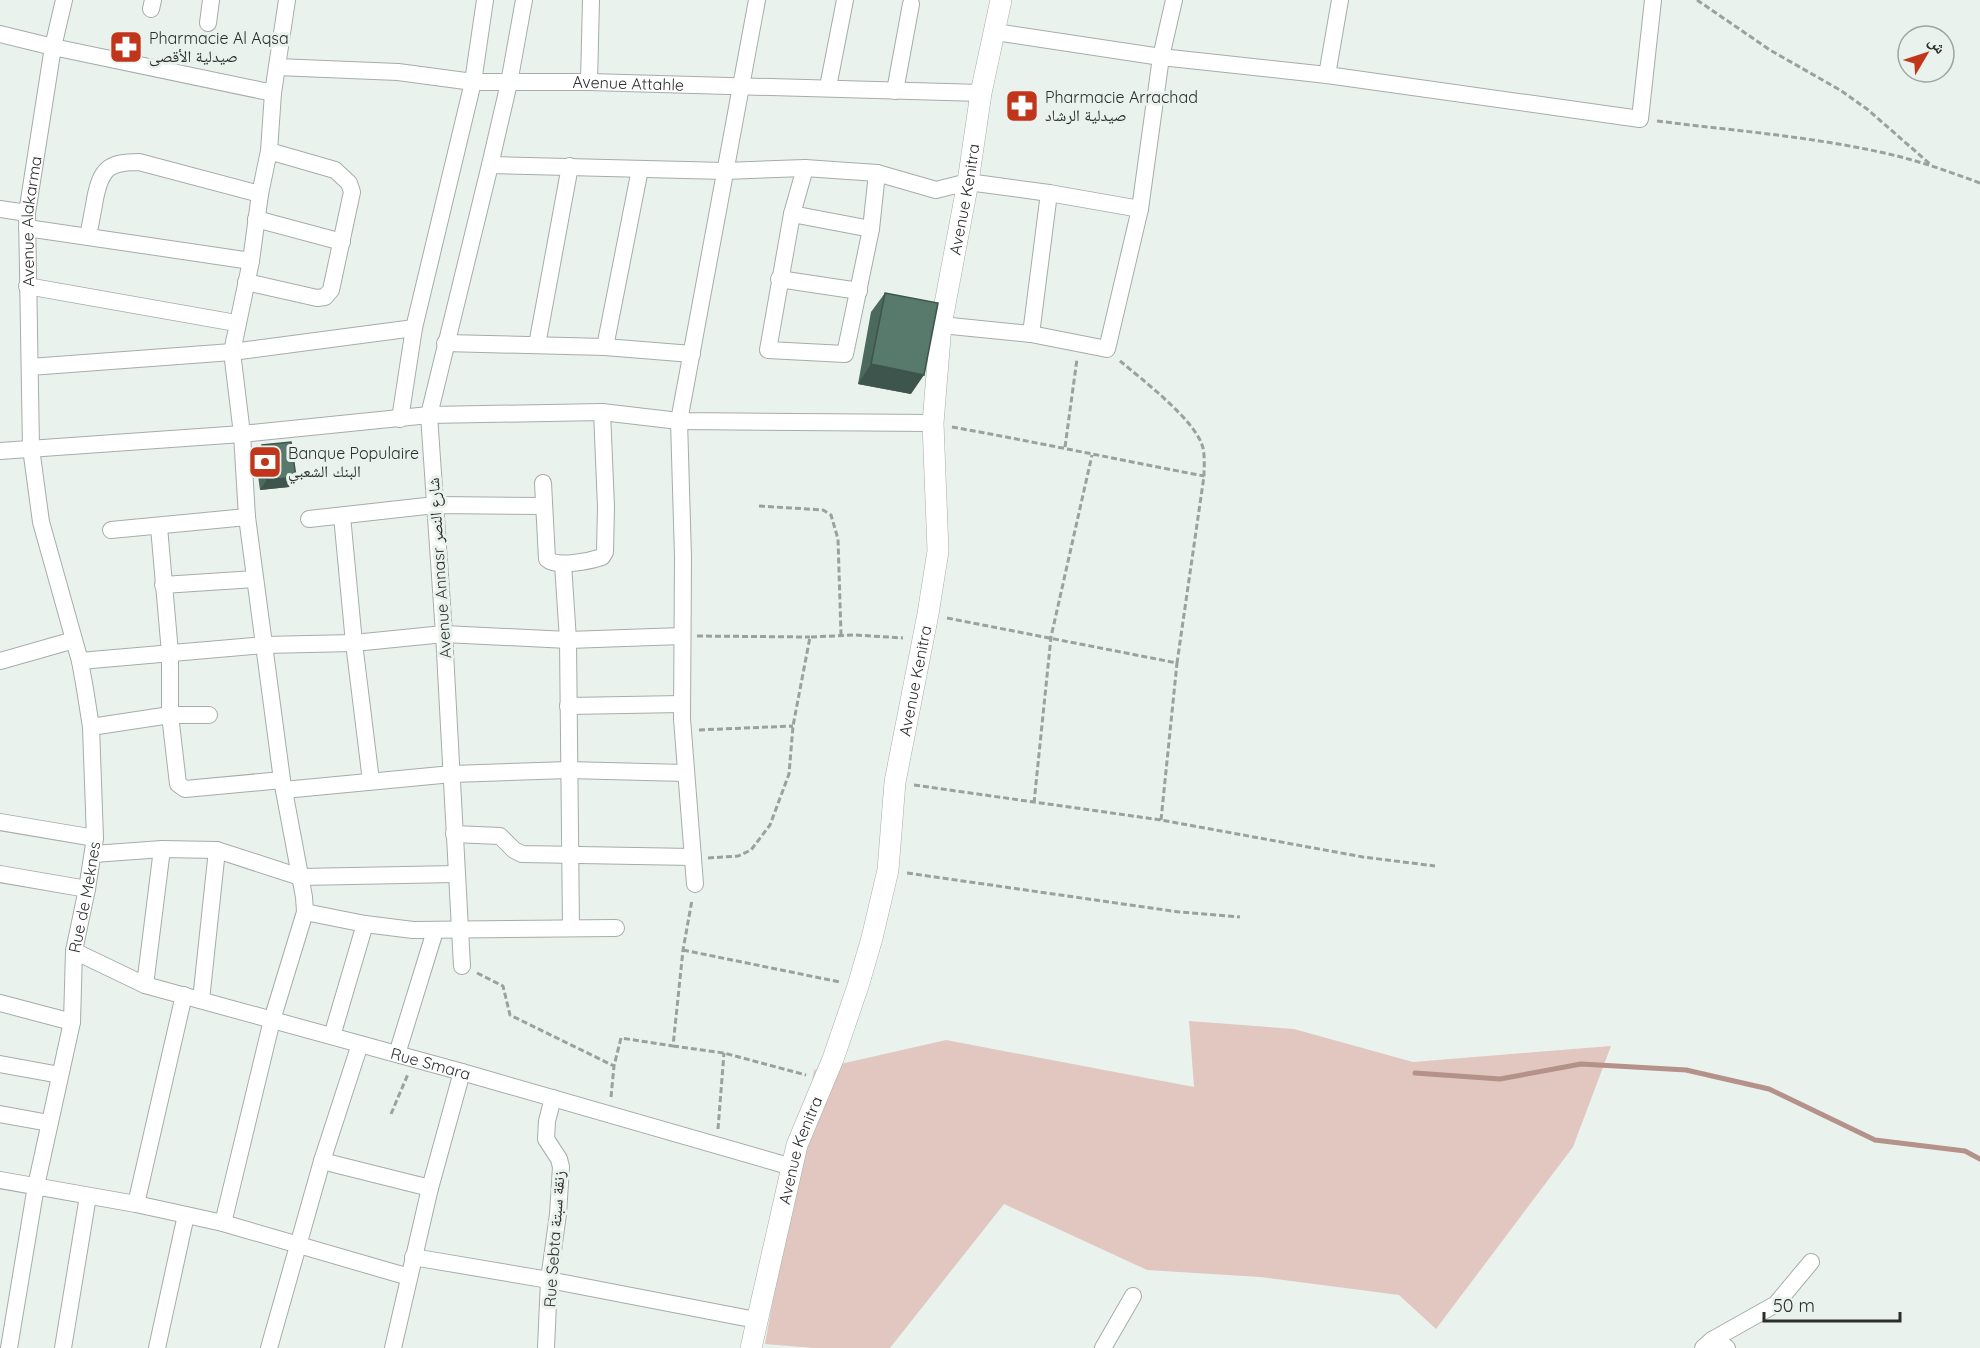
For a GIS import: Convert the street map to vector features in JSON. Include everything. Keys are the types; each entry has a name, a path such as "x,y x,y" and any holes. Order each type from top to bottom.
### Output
{"street":[{"name":"Avenue Alakarma","path":"31,448 27,220 53,47 64,0"},
{"path":"208,23 211,0"},
{"path":"223,1223 272,1020 304,912 304,897 283,785 247,517 242,434 232,352 236,323 251,261 260,194 269,151 273,93 287,0"},
{"path":"400,419 414,328 473,82 485,0"},
{"name":"Avenue Annasr شارع النصر","path":"462,966 444,634 429,415 490,165 524,0"},
{"path":"588,82 591,0"},
{"path":"695,884 685,772 682,704 683,557 679,421 757,0"},
{"path":"828,87 844,0"},
{"name":"Avenue Kenitra","path":"751,1348 797,1145 824,1080 858,986 888,870 895,782 938,551 933,423 941,325 968,182 981,93 1001,0"},
{"path":"941,325 1031,334 1107,348 1140,209 1161,57 1174,0"},
{"path":"1327,75 1340,0"},
{"path":"995,32 1161,57 1327,75 1640,119 1653,0"},
{"path":"895,91 911,4"},
{"path":"0,34 273,93"},
{"name":"Avenue Attahle","path":"277,67 398,72 473,82 828,87 981,93"},
{"path":"246,282 317,298 324,297 331,290 352,192 349,183 336,171 269,151"},
{"path":"88,237 100,178 109,167 122,162 139,162 260,194"},
{"path":"490,165 725,171 805,168 877,173 936,190 968,182 1050,193 1140,209"},
{"path":"537,345 570,166"},
{"path":"805,168 792,214 768,350 845,354 871,229 877,173"},
{"path":"605,347 640,169"},
{"path":"1031,334 1050,193"},
{"path":"0,209 27,220 88,237 251,261"},
{"path":"792,214 871,229"},
{"path":"256,219 342,242"},
{"path":"779,279 859,291"},
{"path":"27,286 236,323"},
{"path":"30,367 232,352 414,328"},
{"path":"445,344 605,347 692,354"},
{"path":"0,452 242,434 429,415 603,412 679,421 933,423"},
{"path":"543,483 546,556 552,563 563,564 602,557 605,552 606,507 603,412"},
{"name":"Rue de Meknes","path":"10,1348 36,1186 72,1022 74,951 94,846 91,727 75,640 41,522 31,448"},
{"path":"309,519 435,505 544,506"},
{"path":"342,516 354,643 371,781"},
{"path":"111,530 247,517"},
{"path":"159,527 170,653 170,715 177,779 179,785 184,789 568,770 685,772"},
{"path":"563,564 568,640 571,928"},
{"path":"164,585 255,579"},
{"path":"80,661 264,645 354,643 444,634 568,640 682,636"},
{"path":"0,661 75,640"},
{"path":"568,706 682,704"},
{"path":"91,727 170,715 208,715"},
{"path":"0,822 94,846 217,850 300,877 456,874"},
{"path":"454,834 500,836 514,850 522,854 693,857"},
{"path":"145,985 162,849"},
{"path":"201,1000 217,850"},
{"path":"0,874 87,889"},
{"path":"304,912 365,924 435,931 616,928"},
{"path":"332,1036 365,924"},
{"path":"398,1054 435,931"},
{"name":"Rue Smara","path":"74,951 145,985 414,1058 792,1167"},
{"path":"136,1204 184,994"},
{"path":"0,1004 72,1022"},
{"path":"269,1348 322,1161 360,1044"},
{"path":"0,1064 60,1075"},
{"path":"393,1348 430,1188 462,1072"},
{"name":"Rue Sebta زنقة سبتة","path":"546,1348 549,1280 558,1214 561,1167 559,1159 548,1144 546,1135 553,1098"},
{"path":"0,1114 49,1124"},
{"path":"322,1161 430,1188"},
{"path":"0,1180 136,1204 223,1223 409,1277"},
{"path":"63,1348 88,1196"},
{"path":"157,1348 186,1215"},
{"path":"413,1257 549,1280 756,1320"},
{"path":"1708,1344 1776,1304 1811,1262"},
{"path":"1103,1348 1133,1296"},
{"path":"1708,1344 1718,1341 1727,1348"}],"path":[{"path":"1697,0 1770,50 1849,96 1931,165"},
{"path":"1640,119 1799,139 1878,152 1931,165 1980,183"},
{"path":"1065,447 1079,343"},
{"path":"1107,348 1184,418 1202,446 1204,476 1177,663 1161,820"},
{"path":"933,423 1204,476"},
{"path":"1034,803 1051,637 1092,455"},
{"path":"759,506 823,510 831,515 838,539 842,636"},
{"path":"928,614 1177,663"},
{"path":"682,636 842,636 923,640"},
{"path":"693,857 738,856 751,850 762,837 776,812 789,774 793,726 810,637"},
{"path":"683,731 793,726"},
{"path":"895,782 1161,820 1363,857 1434,866"},
{"path":"888,870 1179,912 1240,917"},
{"path":"673,1046 683,950 695,884"},
{"path":"683,950 858,986"},
{"path":"462,966 503,986 510,1016 614,1066"},
{"path":"609,1113 614,1066 621,1038 724,1053 824,1080"},
{"path":"717,1146 724,1053"},
{"path":"391,1114 414,1058"}],"shaded area":[{"path":"1189,1021 1294,1029 1413,1062 1611,1046 1573,1147 1436,1329 1399,1295 1260,1277 1147,1270 1004,1204 890,1348 814,1348 765,1344 814,1070 946,1040 1194,1087"}],"building":[{"path":"885,293 938,303 924,375 871,364"},
{"path":"291,442 296,477 267,480 262,445"}],"waterway":[{"path":"1415,1073 1500,1079 1581,1064 1686,1070 1769,1089 1875,1140 1965,1151 1980,1159"}],"place":[{"name":"Pharmacie Al Aqsa صيدلية الأقصى","path":"126,47"},
{"name":"Pharmacie Arrachad صيدلية الرشاد","path":"1022,106"},
{"name":"Banque Populaire البنك الشعبي","path":"265,462"}]}
